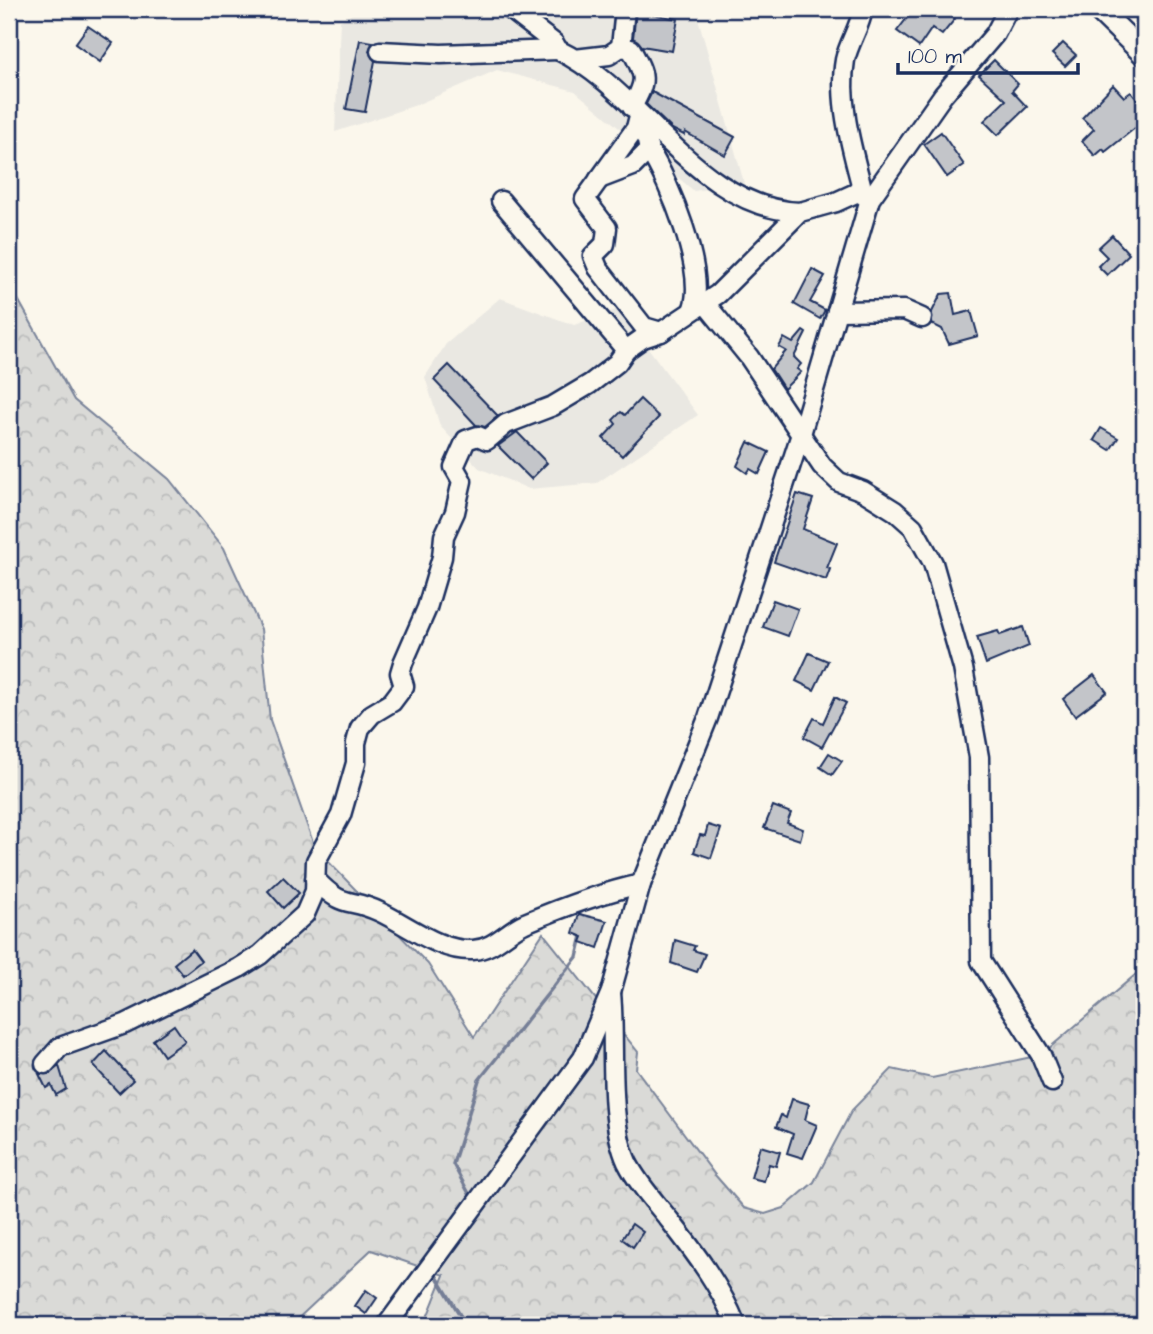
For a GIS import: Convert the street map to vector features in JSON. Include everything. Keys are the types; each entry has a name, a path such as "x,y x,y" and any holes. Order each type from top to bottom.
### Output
{"main road":[{"path":"1098,9 1144,54"}],"street":[{"path":"510,9 554,43 558,50"},
{"path":"621,47 625,9"},
{"path":"863,9 845,64 849,129 864,195"},
{"path":"387,1325 564,1088 583,1058 611,992 641,884 708,718 837,311 864,195 995,34 1008,9"},
{"path":"575,59 609,55 621,47 631,49 643,72 645,84 636,128 585,199 607,228 605,244 593,256 598,268 644,327 661,332"},
{"path":"380,51 442,54 558,50 575,59 734,194 755,204 800,212 864,195"},
{"path":"640,116 649,150 680,209 699,305 749,357 822,466 839,482 880,499 913,527 933,563 963,668 979,757 981,961 1041,1055 1052,1082"},
{"path":"597,179 633,166 649,150"},
{"path":"501,201 626,350"},
{"path":"45,1064 60,1047 97,1035 209,985 260,955 305,914 312,902 316,861 341,815 356,763 356,743 360,728 372,714 392,702 404,685 400,673 427,608 442,556 444,536 455,512 463,481 454,467 461,448 471,437 478,436 487,440 506,424 552,405 590,384 617,363 626,350 643,338 661,332 734,281 800,212"},
{"path":"837,311 904,310 922,318"},
{"path":"315,878 340,902 373,909 446,945 473,950 492,944 517,927 566,906 641,884"},
{"path":"611,992 615,1033 617,1124 626,1161 638,1181 706,1268 736,1325"}],"shaded area":[{"path":"360,9 670,9 698,18 744,183 694,191 575,91 497,70 416,105 335,132 340,21"},
{"path":"500,298 574,325 619,309 698,415 597,483 529,489 479,468 440,426 425,377 446,344"}],"green space":[{"path":"9,283 74,400 169,479 224,548 261,629 270,720 315,848 428,964 474,1037 543,933 638,1052 636,1069 715,1175 744,1208 765,1214 784,1208 814,1182 852,1110 892,1069 932,1078 1041,1055 1141,970 1144,971 1144,1325 424,1325 444,1275 371,1250 291,1325 9,1325"}],"building":[{"path":"914,9 942,9 955,19 942,35 932,28 919,47 897,31"},
{"path":"636,11 678,19 672,51 642,46 633,38"},
{"path":"88,26 113,43 100,62 75,44"},
{"path":"360,40 373,42 369,51 375,61 365,112 346,109"},
{"path":"1063,43 1076,55 1065,66 1052,54"},
{"path":"994,60 1018,84 1012,91 1027,107 998,135 984,121 1006,100 979,75"},
{"path":"1113,85 1124,97 1131,92 1144,108 1144,138 1135,128 1105,152 1103,149 1095,156 1082,141 1094,129 1082,118"},
{"path":"652,92 735,137 725,155 685,132 684,135 672,129 646,104"},
{"path":"941,132 964,165 947,177 924,144"},
{"path":"1112,235 1129,254 1107,275 1098,266 1107,257 1098,248"},
{"path":"812,269 825,276 810,302 825,310 820,319 794,304"},
{"path":"951,293 955,315 971,311 978,336 949,344 942,329 932,324 932,312 941,294"},
{"path":"803,331 806,333 794,357 801,364 797,369 801,372 784,389 771,369 786,351 779,347 784,338 793,343"},
{"path":"449,365 498,416 485,427 476,425 434,380"},
{"path":"640,399 659,417 622,456 603,438 616,424 613,420 621,412 625,415"},
{"path":"1101,428 1118,438 1110,450 1094,440"},
{"path":"517,432 547,463 531,479 498,446"},
{"path":"748,442 769,452 759,474 750,469 747,473 737,466"},
{"path":"797,494 813,499 803,529 837,543 827,568 830,569 826,580 774,562"},
{"path":"773,600 798,609 788,636 763,627"},
{"path":"1023,627 1029,646 986,664 977,637 998,631 1000,635"},
{"path":"809,653 828,661 814,690 796,681"},
{"path":"1094,675 1107,692 1075,716 1063,699"},
{"path":"835,697 846,703 822,747 804,737 814,718 823,723"},
{"path":"829,753 842,761 832,775 820,767"},
{"path":"773,806 791,813 787,823 803,829 800,840 764,828"},
{"path":"708,825 721,829 711,858 694,852 700,835 705,836"},
{"path":"283,877 299,893 283,908 268,891"},
{"path":"579,914 607,921 598,948 581,942 583,937 573,933"},
{"path":"675,940 695,946 693,950 705,954 697,972 671,963"},
{"path":"192,949 201,961 183,975 174,964"},
{"path":"174,1025 185,1041 164,1056 153,1040"},
{"path":"106,1051 133,1080 119,1093 93,1065"},
{"path":"59,1066 66,1089 56,1095 51,1085 46,1088 39,1074 49,1074"},
{"path":"792,1099 809,1104 805,1120 817,1125 803,1158 787,1153 793,1134 776,1127 781,1115 786,1118"},
{"path":"760,1146 780,1152 776,1166 769,1164 764,1181 751,1178"},
{"path":"632,1224 643,1232 633,1247 622,1239"},
{"path":"366,1290 377,1298 366,1314 355,1306"}],"waterway":[{"path":"472,1199 453,1164 479,1080 577,957 582,936"},
{"path":"434,1272 466,1325"}]}
